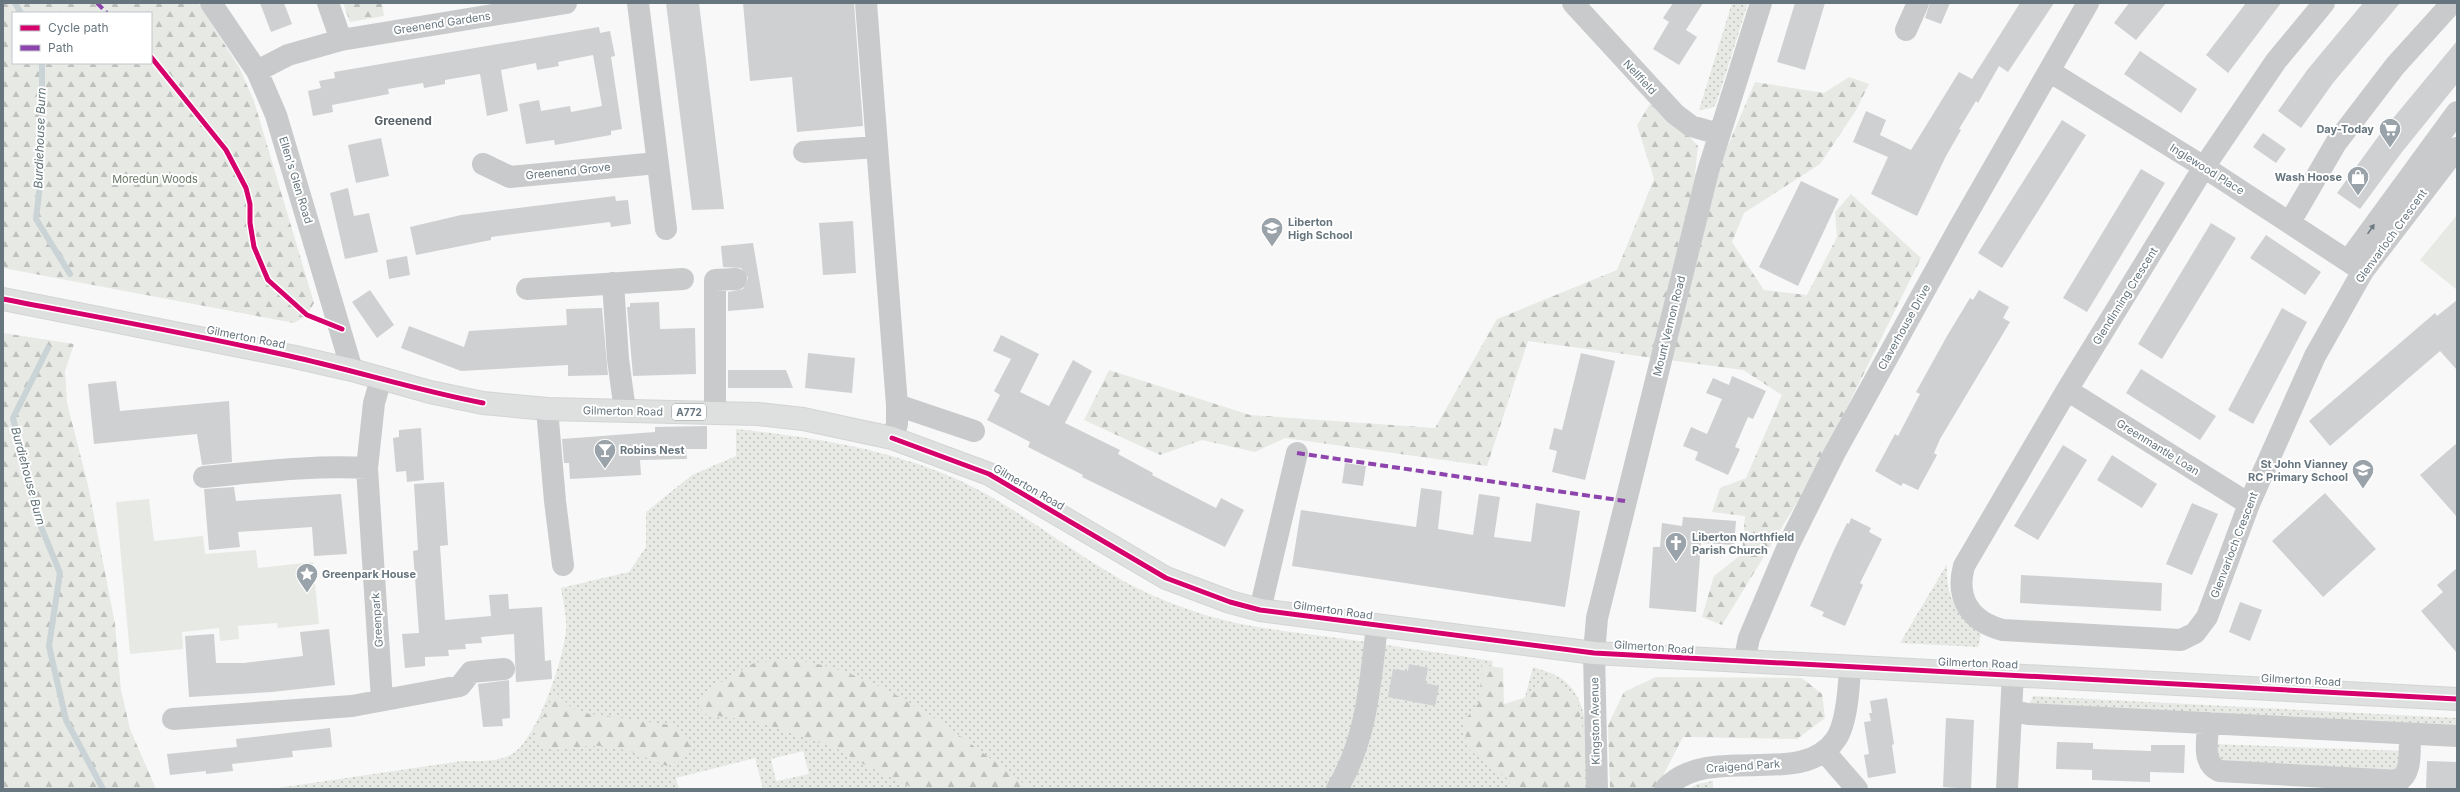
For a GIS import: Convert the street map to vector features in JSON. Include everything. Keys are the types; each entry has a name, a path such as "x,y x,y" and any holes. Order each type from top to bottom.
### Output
{"main road":[{"name":"Gilmerton Road","path":"3,299 352,370 430,392 483,403 547,409 758,414 803,419 892,438 989,474 1166,578 1230,602 1260,610 1594,653 1850,668 2012,674 2457,699"}],"street":[{"name":"Ellen's Glen Road","path":"211,3 257,71 276,115 352,370"},
{"path":"328,3 341,40"},
{"name":"Greenend Gardens","path":"257,71 288,55 341,40 471,11 566,3"},
{"path":"638,3 666,229"},
{"path":"866,3 897,406 897,424 892,438"},
{"name":"Nellfield","path":"1573,3 1675,114 1691,126 1719,134"},
{"name":"Mount Vernon Road","path":"1594,653 1597,618 1625,501 1719,134 1761,3"},
{"path":"1906,30 1918,3"},
{"name":"Claverhouse Drive","path":"1744,662 1749,638 1785,553 1834,454 2048,70 2088,3"},
{"name":"Glendinning Crescent","path":"1966,604 1961,593 1960,581 1964,566 2067,390 2204,167 2276,61 2324,3"},
{"path":"2290,222 2336,143 2395,66 2452,3"},
{"name":"Inglewood Place","path":"2048,70 2204,167 2356,266"},
{"path":"2356,266 2457,112"},
{"path":"804,152 877,147"},
{"name":"Glenvarloch Crescent","path":"1966,604 1983,623 2003,630 2181,640 2195,633 2207,617 2249,504 2356,266 2457,148"},
{"name":"Greenend Grove","path":"483,164 510,177 657,163"},
{"path":"526,288 683,279"},
{"path":"715,412 715,280 736,279"},
{"path":"613,283 618,359 625,411"},
{"name":"Greenpark","path":"381,379 374,403 367,468 382,700"},
{"name":"Greenmantle Loan","path":"2067,390 2249,504"},
{"path":"897,406 974,431"},
{"path":"547,409 555,501 563,565"},
{"path":"1260,610 1297,453"},
{"path":"204,478 258,472 349,467 367,468"},
{"path":"1337,789 1347,772 1367,711 1377,626"},
{"name":"Kingston Avenue","path":"1594,653 1596,789"},
{"name":"Craigend Park","path":"1665,789 1673,781 1694,770 1716,766 1807,762 1824,751 1836,739 1842,724 1849,686 1850,668"},
{"path":"173,719 352,706 460,686 471,672 504,669"},
{"path":"2007,789 2012,711 2012,674"},
{"path":"2012,711 2028,714 2457,736"},
{"path":"2208,723 2207,761 2212,768 2219,771 2398,780 2404,778 2408,772 2410,734"},
{"path":"1824,751 1857,789"}],"green space":[{"name":"Moredun Woods","path":"3,3 198,3 239,67 254,101 314,303 307,315 294,323 3,268"},
{"path":"343,3 382,3 384,16 350,22"},
{"path":"1732,3 1748,3 1716,104 1712,108 1699,110"},
{"path":"1849,77 1869,84 1855,112 1820,164 1744,213 1732,242 1764,290 1807,295 1837,237 1835,212 1851,194 1921,258 1812,478 1722,625 1702,617 1714,576 1742,554 1745,516 1712,512 1720,488 1746,478 1782,395 1743,370 1528,341 1487,466 1285,438 1255,452 1202,440 1160,455 1084,420 1109,370 1250,415 1435,428 1497,319 1617,270 1654,179 1637,125 1650,104 1683,130 1698,146 1695,173 1715,176 1755,82 1824,93"},
{"path":"2457,215 2457,290 2420,260"},
{"path":"3,333 74,344 65,371 67,403 88,485 115,624 121,690 130,729 156,789 3,789"},
{"path":"736,429 794,436 852,446 909,461 963,482 982,492 1131,585 1199,613 1231,622 1264,628 1493,661 1485,707 1521,712 1533,667 1551,673 1569,685 1577,697 1583,711 1588,743 1588,789 763,789 755,758 676,778 679,789 271,789 462,761 496,760 509,756 515,752 524,743 541,713 555,676 566,630 561,588 629,572 646,547 646,512 692,475 736,456","holes":["803,751 809,774 776,781 771,759"]},
{"path":"149,499 154,541 203,536 205,554 256,550 258,568 313,562 319,624 278,628 277,623 238,626 239,639 220,641 219,628 182,632 183,649 130,654 116,502"},
{"path":"1947,564 1948,586 1954,604 1965,620 1981,634 1978,647 1900,643"},
{"path":"786,659 819,664 851,674 882,688 912,704 941,723 969,742 1023,783 1036,789 915,789 857,761 840,750 795,734 755,721 703,714 698,700 708,690 754,663"},
{"path":"1482,665 1503,668 1504,704 1524,698 1547,675 1577,700 1583,731 1584,789 1512,789 1508,779 1468,749 1463,722 1479,703"},
{"path":"1656,677 1802,678 1822,694 1825,718 1797,739 1683,737 1656,789 1610,789 1608,725 1624,692"},
{"path":"555,692 573,709 584,713 677,726 691,743 682,757 667,766 648,758 609,747 589,746 560,750 546,748 539,745 534,739 535,733"},
{"path":"2033,696 2457,718 2457,726 2029,706"},
{"path":"2215,744 2404,751 2393,775 2222,766 2214,758"},
{"path":"1713,781 1713,789 1690,789 1697,784"}],"building":[{"path":"260,3 284,3 292,24 271,32"},
{"path":"666,3 699,3 724,209 692,210"},
{"path":"743,3 854,3 863,126 797,132 792,77 750,81"},
{"path":"1673,3 1703,3 1686,30 1697,37 1679,65 1653,49 1669,22 1663,18"},
{"path":"1795,3 1825,3 1805,70 1777,62"},
{"path":"1930,3 1950,3 1941,24 1925,18"},
{"path":"2020,3 2054,3 2008,72 1999,66 1978,103 1976,101 1959,129 1961,130 1946,156 1917,216 1871,194 1888,157 1853,142 1866,111 1886,120 1880,135 1911,150 1959,72 1972,79"},
{"path":"2129,3 2166,3 2136,40 2114,23"},
{"path":"2246,3 2281,3 2228,73 2206,55"},
{"path":"2363,3 2400,3 2333,83 2301,128 2278,111 2308,69"},
{"path":"599,27 600,33 610,31 615,56 611,57 622,129 611,131 611,135 555,145 554,140 526,144 519,104 539,100 541,111 570,106 571,112 602,106 593,55 558,62 559,66 537,70 536,63 501,70 508,111 487,116 480,74 445,80 445,84 424,88 423,83 388,89 389,94 332,105 333,112 313,116 308,91 321,88 319,81 335,78 334,72"},
{"path":"2457,41 2457,84 2402,152 2360,209 2337,193 2380,134"},
{"path":"2140,51 2197,89 2181,113 2124,74"},
{"path":"2062,120 2086,135 2002,268 1978,253"},
{"path":"2263,133 2286,149 2276,163 2253,147"},
{"path":"381,138 389,176 356,183 348,145"},
{"path":"2141,169 2165,183 2087,312 2063,298"},
{"path":"1801,181 1839,199 1798,286 1759,267"},
{"path":"348,188 354,216 369,213 378,252 345,259 330,193"},
{"path":"615,196 616,201 628,200 631,224 611,227 610,222 491,237 491,240 416,255 410,227 461,215"},
{"path":"853,221 856,273 823,275 819,223"},
{"path":"2211,223 2236,238 2162,359 2138,344"},
{"path":"2266,235 2321,272 2305,295 2250,258"},
{"path":"753,243 764,308 728,311 728,292 743,289 748,278 741,268 723,267 721,246"},
{"path":"407,256 410,275 389,279 386,260"},
{"path":"370,290 394,325 377,338 352,302"},
{"path":"1979,290 2009,307 2003,318 2010,322 1940,439 1934,453 1937,455 1918,490 1903,483 1901,486 1875,471 1895,434 1898,436 1920,394 1916,392 1947,336 1970,298 1973,300"},
{"path":"2457,300 2457,370 2440,351 2330,446 2309,421 2435,313 2437,316"},
{"path":"659,302 660,329 695,328 696,374 633,376 627,307 630,307 630,303"},
{"path":"602,308 608,375 568,376 568,365 461,371 401,348 409,326 464,347 469,331 567,325 566,309"},
{"path":"2282,308 2307,322 2253,424 2228,410"},
{"path":"1001,335 1039,354 1020,392 1049,406 1073,360 1092,371 1065,423 1120,450 1118,454 1153,473 1152,475 1216,508 1221,498 1244,510 1225,547 1082,477 1083,475 1028,447 1030,442 987,420 1000,395 994,391 1011,359 993,351"},
{"path":"808,353 855,358 852,393 805,388"},
{"path":"1581,353 1615,361 1585,480 1552,472 1557,451 1549,449 1554,428 1562,430"},
{"path":"2141,369 2216,416 2200,440 2126,393"},
{"path":"728,370 786,370 793,388 728,388"},
{"path":"1732,376 1766,391 1753,419 1748,417 1735,447 1740,449 1728,475 1695,460 1698,452 1683,446 1691,427 1707,434 1722,399 1706,393 1713,378 1729,385"},
{"path":"116,381 120,411 229,401 232,462 202,465 197,434 94,444 88,384"},
{"name":"Robins Nest","path":"707,426 707,449 686,449 687,459 640,460 641,475 570,479 569,463 564,463 562,439 655,432 655,427"},
{"path":"421,428 424,480 407,482 406,471 396,472 393,438 399,437 399,430"},
{"path":"2457,443 2457,517 2420,475"},
{"path":"2063,445 2087,460 2038,540 2014,526"},
{"path":"2112,455 2157,484 2142,508 2097,480"},
{"path":"1345,463 1366,466 1363,486 1342,483"},
{"path":"444,482 448,545 440,546 445,620 491,616 489,595 508,594 509,609 542,607 545,661 551,660 552,679 516,682 514,634 481,637 482,643 465,644 466,649 448,650 449,656 425,657 425,666 405,668 402,634 419,633 413,551 418,550 414,484"},
{"path":"234,487 236,501 341,494 347,554 314,556 312,527 238,532 240,547 209,550 204,489"},
{"path":"1421,488 1442,491 1438,529 1473,535 1479,494 1500,497 1494,537 1531,542 1536,503 1580,511 1565,607 1292,566 1301,510 1416,527"},
{"path":"2325,493 2376,549 2323,597 2272,541"},
{"path":"2192,503 2218,514 2192,575 2166,564"},
{"name":"Liberton Northfield Parish Church","path":"1683,517 1736,521 1734,545 1701,543 1696,612 1649,608 1653,547 1660,547 1662,523 1682,526"},
{"path":"1851,518 1871,528 1869,532 1882,539 1860,583 1863,585 1845,626 1822,616 1824,612 1810,606 1834,550"},
{"path":"2457,568 2457,653 2421,611 2443,592 2437,585"},
{"path":"2021,575 2162,583 2161,611 2020,603"},
{"path":"2240,602 2262,610 2250,641 2229,632"},
{"path":"329,629 335,685 272,692 189,697 185,636 214,634 216,663 244,663 303,656 300,632"},
{"path":"1409,664 1428,668 1425,683 1439,686 1435,706 1388,697 1393,669 1408,671"},
{"path":"509,680 510,718 502,719 503,726 483,727 478,684"},
{"path":"1887,698 1894,744 1892,745 1896,773 1868,778 1864,755 1869,754 1864,722 1871,721 1869,713 1872,713 1870,701"},
{"path":"1946,718 1974,720 1971,789 1943,787"},
{"path":"330,728 332,747 292,751 293,757 232,764 233,771 206,774 206,771 170,775 167,754 237,747 236,739"},
{"path":"2057,742 2093,743 2093,749 2151,751 2151,745 2185,745 2184,773 2150,772 2150,782 2092,780 2092,770 2056,769"},
{"path":"2427,761 2457,762 2457,789 2426,789"}],"waterway":[{"name":"Burdiehouse Burn","path":"15,3 20,12"},
{"name":"Burdiehouse Burn","path":"42,64 42,168 36,219 70,274"},
{"name":"Burdiehouse Burn","path":"48,348 13,418 37,517 60,573 49,646 66,720 103,789"}],"marked path":[{"path":"97,3 106,12"},
{"path":"1297,453 1625,501"}],"cycle path":[{"path":"152,58 226,150 246,188 250,204 250,223 254,247 268,280 307,315 342,329"},
{"path":"3,299 187,334 261,350 321,363 436,393 483,403"},
{"path":"892,438 989,474 1166,578 1230,602 1260,610 1594,653 2457,699"}],"place":[{"name":"Day-Today","path":"2390,148"},
{"name":"Wash Hoose","path":"2358,196"},
{"name":"Liberton High School","path":"1272,248"},
{"name":"Robins Nest","path":"605,470"},
{"name":"St John Vianney RC Primary School","path":"2363,490"},
{"name":"Liberton Northfield Parish Church","path":"1676,562"},
{"name":"Greenpark House","path":"307,594"}],"district":[{"name":"Greenend","path":"403,121"}]}
